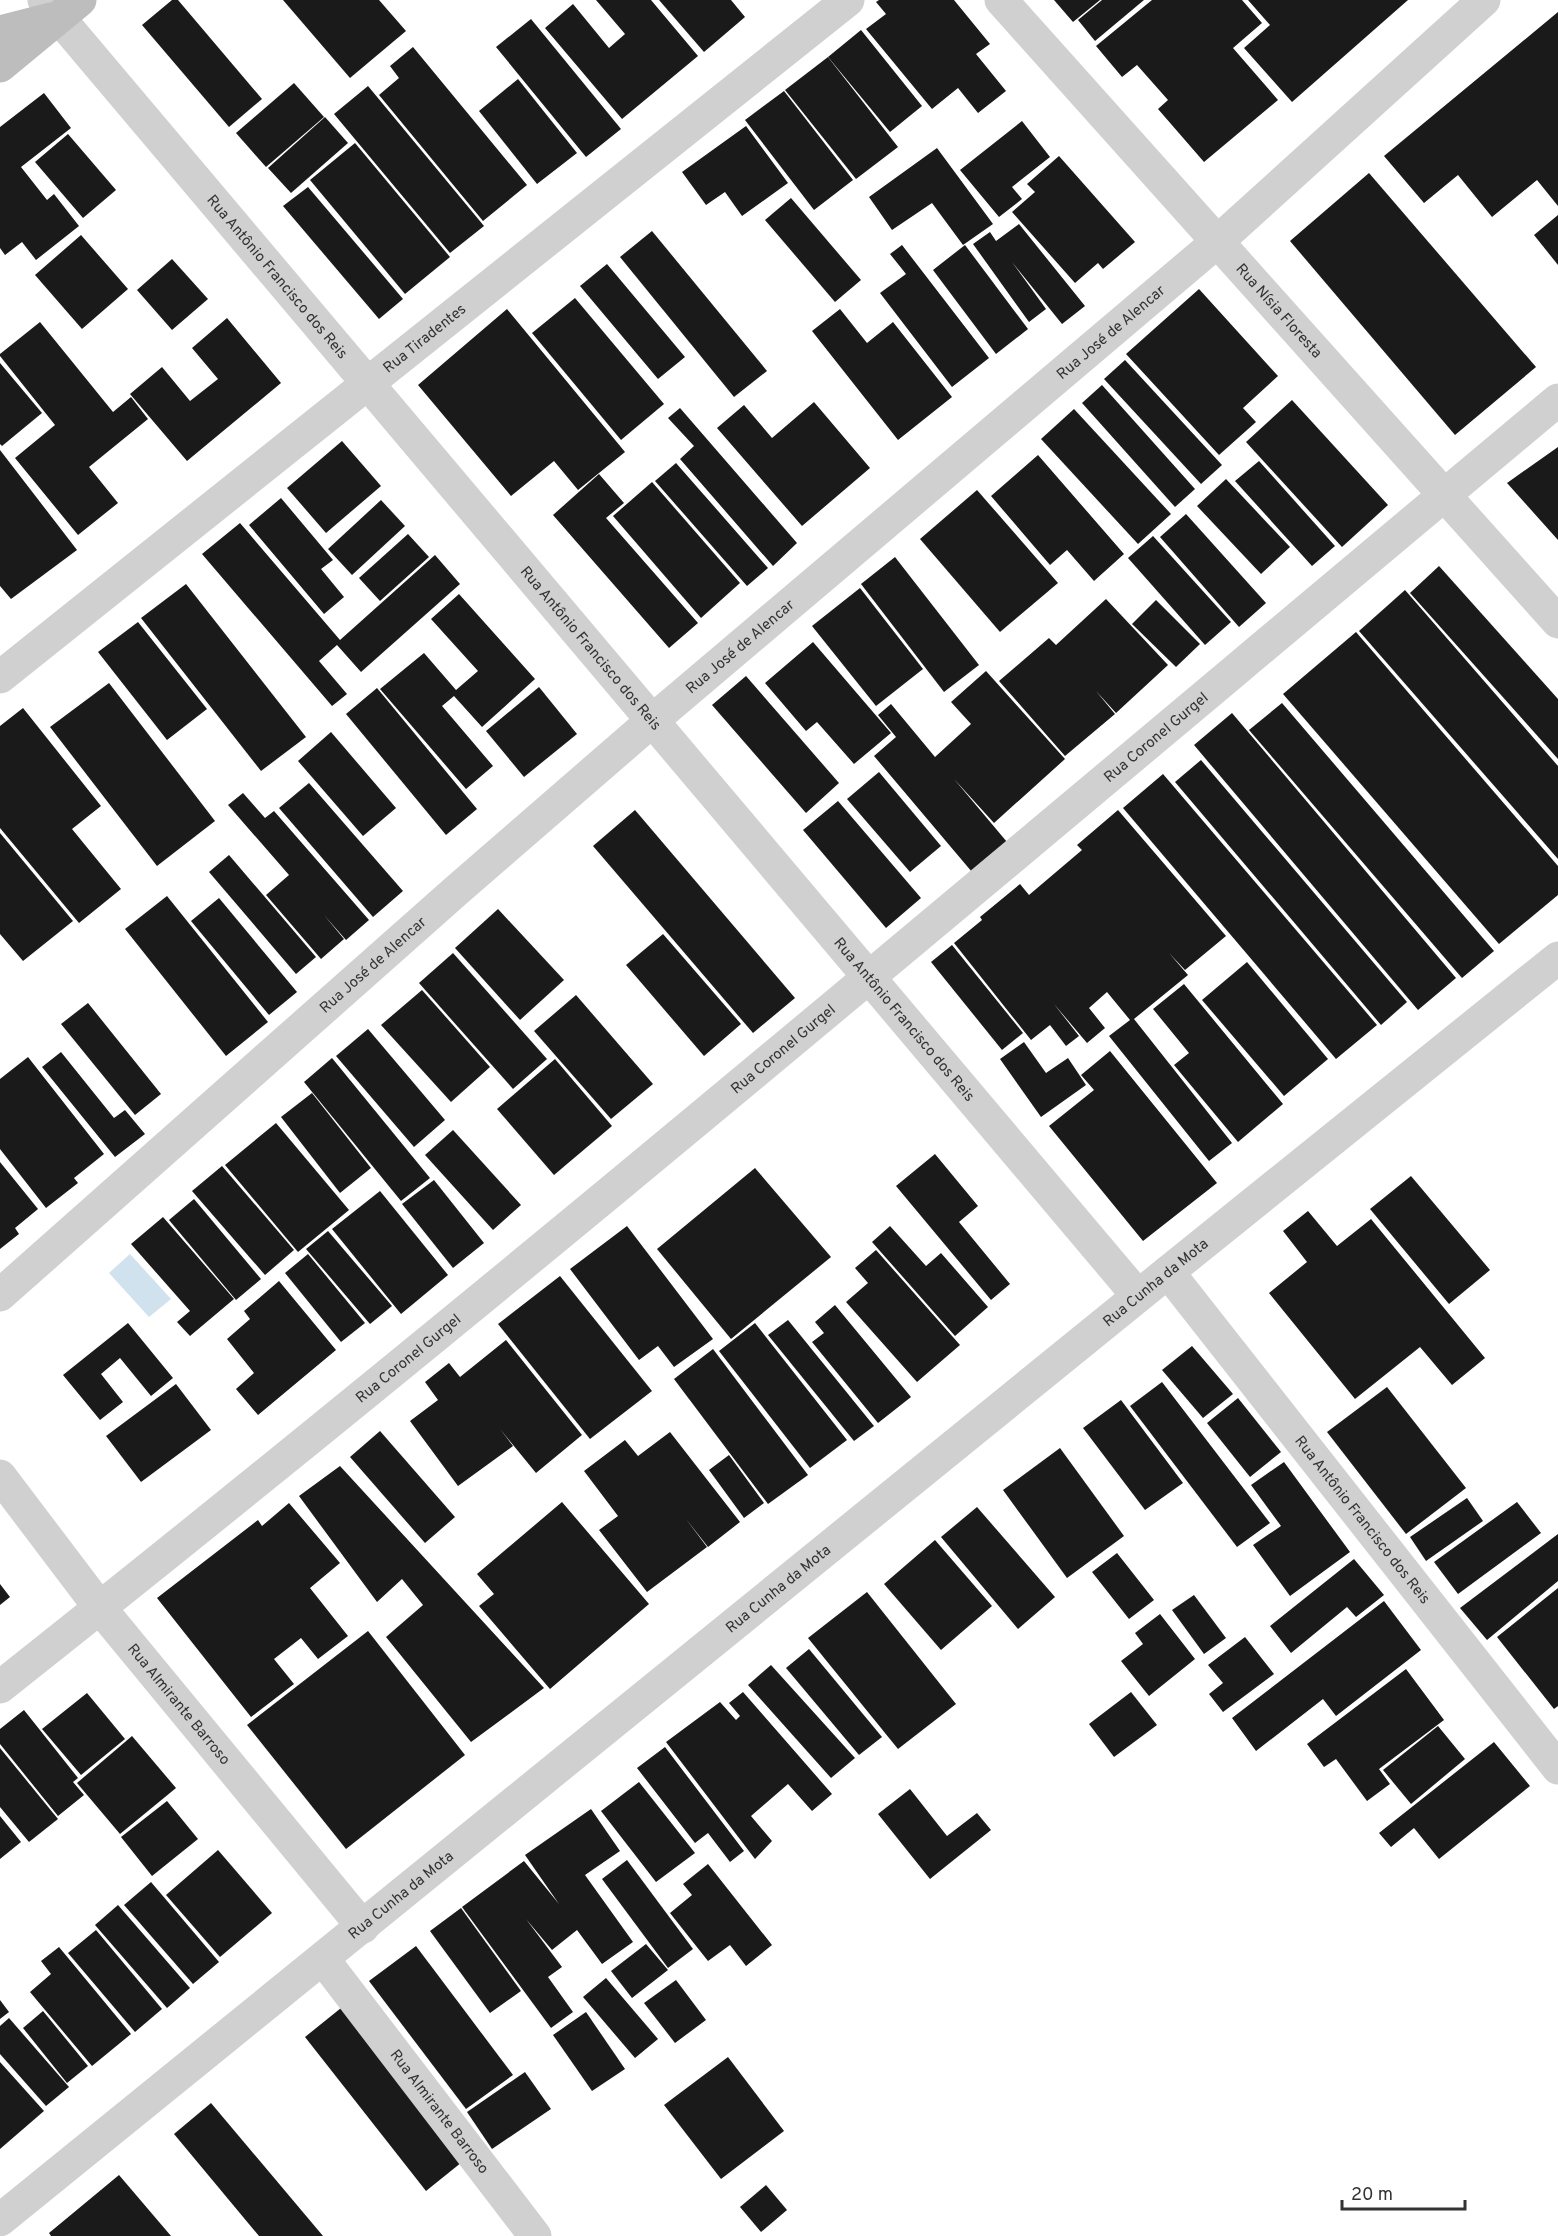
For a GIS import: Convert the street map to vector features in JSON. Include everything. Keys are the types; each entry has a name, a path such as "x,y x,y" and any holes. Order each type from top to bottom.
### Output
{"main road":[{"path":"0,32 61,6"},
{"path":"0,66 61,6"}],"street":[{"name":"Rua Tiradentes","path":"0,677 848,0"},
{"name":"Rua Nísia Floresta","path":"1001,0 1558,622"},
{"name":"Rua José de Alencar","path":"0,1295 652,720 1217,242 1484,0"},
{"name":"Rua Antônio Francisco dos Reis","path":"61,6 368,383 1138,1296"},
{"name":"Rua Coronel Gurgel","path":"0,1687 144,1574 869,978 1558,400"},
{"name":"Rua Cunha da Mota","path":"0,2220 1558,958"},
{"name":"Rua Antônio Francisco dos Reis","path":"1168,1272 1558,1768"},
{"name":"Rua Almirante Barroso","path":"0,1476 100,1608 363,1927"},
{"name":"Rua Almirante Barroso","path":"323,1959 535,2236"}],"water":[{"path":"130,1254 171,1299 149,1317 109,1273"}],"building":[{"path":"172,0 178,0 262,99 229,127 142,25"},
{"path":"283,0 379,0 406,31 350,78"},
{"path":"596,0 651,0 698,56 622,119 545,28 573,4 609,48 625,34"},
{"path":"659,0 731,0 745,17 704,52"},
{"path":"879,0 954,0 990,44 976,54 1006,91 978,113 958,88 932,109 866,29 886,14 876,2"},
{"path":"1054,0 1100,0 1073,22"},
{"path":"1102,0 1144,0 1095,41 1078,20"},
{"path":"1152,0 1242,0 1262,23 1233,48 1278,100 1204,162 1158,109 1168,100 1137,65 1122,77 1096,46"},
{"path":"1248,0 1408,0 1292,102 1244,48 1270,25"},
{"path":"1558,12 1558,206 1537,180 1492,217 1458,175 1424,203 1384,156"},
{"path":"531,19 621,129 586,157 496,47"},
{"path":"861,30 922,106 890,132 828,57"},
{"path":"413,47 527,185 483,221 379,95 399,78 390,66"},
{"path":"828,57 898,147 856,179 785,90"},
{"path":"518,79 577,153 537,184 479,111"},
{"path":"294,83 324,117 266,167 236,133"},
{"path":"368,86 484,226 450,253 334,114"},
{"path":"784,91 853,180 814,210 745,120"},
{"path":"44,93 71,128 21,167 47,200 54,194 79,226 36,260 22,242 5,255 0,248 0,127"},
{"path":"325,117 348,143 291,193 268,168"},
{"path":"1022,121 1050,157 1012,187 1022,199 999,217 960,170"},
{"path":"746,126 788,183 742,216 725,192 706,205 682,172"},
{"path":"68,134 116,190 83,218 35,162"},
{"path":"355,143 450,257 405,294 310,180"},
{"path":"937,148 993,224 963,245 932,203 892,230 869,197"},
{"path":"1059,156 1135,242 1103,269 1098,263 1075,283 1012,212 1035,192 1027,184"},
{"path":"1369,173 1536,367 1455,435 1290,241"},
{"path":"308,187 403,299 379,319 283,206"},
{"path":"791,198 861,280 835,302 765,220"},
{"path":"1558,215 1558,265 1534,235"},
{"path":"1019,224 1085,306 1062,324 1012,262 1046,309 1029,322 973,244 990,232 996,241"},
{"path":"652,231 767,371 734,397 620,257"},
{"path":"81,235 128,289 82,329 35,275"},
{"path":"902,245 989,358 952,387 880,293 906,274 890,254"},
{"path":"965,245 1028,329 996,354 933,270"},
{"path":"172,259 208,299 172,330 137,290"},
{"path":"607,264 685,357 658,379 580,286"},
{"path":"1199,289 1278,376 1243,408 1256,422 1219,455 1126,354"},
{"path":"575,298 664,404 621,440 532,333"},
{"path":"507,309 625,452 578,490 554,461 511,496 418,385"},
{"path":"840,309 867,343 893,322 952,397 898,440 812,331"},
{"path":"227,318 281,383 187,461 130,394 162,367 190,401 218,379 192,348"},
{"path":"40,322 113,412 131,397 148,419 89,467 118,503 78,535 15,458 55,425 0,354"},
{"path":"1125,360 1222,465 1201,484 1104,379"},
{"path":"0,363 42,413 2,446 0,444"},
{"path":"1102,385 1195,489 1175,507 1082,403"},
{"path":"1292,400 1388,505 1342,547 1246,442"},
{"path":"814,402 870,468 802,526 717,428 744,405 772,438"},
{"path":"680,408 797,543 773,566 680,459 694,446 668,418"},
{"path":"1074,409 1171,514 1138,544 1041,439"},
{"path":"342,441 381,486 326,533 287,488"},
{"path":"1558,447 1558,540 1507,483"},
{"path":"0,450 77,550 11,599 0,586"},
{"path":"1038,455 1124,554 1094,581 1067,550 1050,565 991,496"},
{"path":"1259,461 1335,546 1312,566 1235,481"},
{"path":"676,463 768,568 747,586 655,481"},
{"path":"599,474 624,503 606,518 698,623 669,648 553,515"},
{"path":"1226,479 1290,547 1261,574 1197,506"},
{"path":"652,482 740,583 701,618 613,516"},
{"path":"977,490 1058,583 1000,632 920,539"},
{"path":"281,498 333,560 321,569 344,597 324,614 249,525"},
{"path":"381,500 405,526 352,575 328,549"},
{"path":"1186,514 1266,603 1239,627 1160,537"},
{"path":"240,523 340,640 435,555 460,584 361,672 337,645 319,661 347,694 332,706 202,554"},
{"path":"408,534 429,557 380,601 359,578"},
{"path":"1153,536 1231,622 1205,645 1128,558"},
{"path":"895,557 979,665 944,692 861,584"},
{"path":"1439,566 1558,699 1558,759 1410,593"},
{"path":"186,584 306,737 261,771 141,618"},
{"path":"860,588 923,669 876,706 812,626"},
{"path":"1405,590 1558,766 1558,859 1359,631"},
{"path":"459,594 535,679 482,727 454,696 442,706 493,766 466,789 380,689 424,653 456,690 478,671 431,619"},
{"path":"1106,599 1168,665 1116,713 1096,691 1115,714 1065,756 999,681 1049,638 1056,645"},
{"path":"1156,600 1200,644 1176,667 1132,624"},
{"path":"138,622 207,709 167,740 98,652"},
{"path":"1356,632 1558,866 1558,895 1499,944 1283,694"},
{"path":"813,642 891,733 854,764 817,722 806,731 765,683"},
{"path":"986,671 1065,759 994,823 954,779 1007,842 972,872 874,756 896,737 878,715 891,704 935,757 971,724 951,702"},
{"path":"746,676 839,783 806,813 712,705"},
{"path":"109,683 215,821 157,866 50,727"},
{"path":"539,687 577,734 524,777 486,731"},
{"path":"377,688 477,809 446,835 346,714"},
{"path":"1282,703 1494,951 1462,978 1249,730"},
{"path":"23,708 101,806 72,829 121,889 79,923 0,828 0,726"},
{"path":"1232,713 1456,978 1418,1010 1194,745"},
{"path":"331,732 396,808 363,836 298,761"},
{"path":"1201,760 1407,1002 1381,1025 1175,782"},
{"path":"879,772 941,846 910,872 847,799"},
{"path":"1163,774 1377,1025 1336,1059 1123,808"},
{"path":"309,783 403,891 373,917 279,808"},
{"path":"243,793 265,818 274,811 369,920 346,940 324,915 344,939 321,959 266,895 289,875 228,805"},
{"path":"838,801 921,898 886,928 803,830"},
{"path":"635,810 795,998 753,1033 593,846"},
{"path":"1118,810 1226,936 1185,970 1169,953 1188,975 1134,1019 1232,1143 1209,1161 1109,1036 1130,1020 1107,992 1089,1008 1105,1028 1087,1043 1054,1004 1079,1036 1066,1046 1050,1025 1031,1040 954,943 982,920 980,917 1020,884 1029,895 1082,850 1077,845"},
{"path":"0,833 73,921 23,961 0,934"},
{"path":"229,855 316,957 296,974 209,872"},
{"path":"167,896 268,1022 226,1056 125,929"},
{"path":"219,898 297,992 269,1015 191,921"},
{"path":"498,909 564,980 520,1020 455,948"},
{"path":"663,934 741,1024 704,1056 626,965"},
{"path":"952,945 1023,1033 1002,1050 931,962"},
{"path":"453,953 547,1059 513,1089 419,983"},
{"path":"1247,962 1328,1059 1284,1096 1202,1000"},
{"path":"1184,984 1283,1104 1238,1142 1174,1065 1189,1053 1153,1009"},
{"path":"422,990 490,1067 451,1102 381,1025"},
{"path":"576,995 653,1084 611,1119 534,1031"},
{"path":"88,1003 161,1094 135,1115 61,1024"},
{"path":"368,1029 445,1120 414,1147 336,1056"},
{"path":"1024,1042 1046,1073 1068,1058 1086,1085 1041,1117 1000,1059"},
{"path":"1110,1051 1217,1183 1143,1241 1049,1126 1094,1090 1081,1075"},
{"path":"61,1052 114,1118 125,1110 145,1134 115,1157 42,1067"},
{"path":"28,1057 104,1154 74,1178 78,1183 46,1208 0,1149 0,1079"},
{"path":"332,1058 430,1178 401,1201 304,1082"},
{"path":"555,1059 612,1126 554,1175 497,1109"},
{"path":"312,1093 371,1168 340,1193 281,1117"},
{"path":"276,1123 349,1210 298,1252 225,1165"},
{"path":"453,1130 521,1205 493,1230 425,1155"},
{"path":"935,1154 978,1206 959,1222 1010,1284 991,1300 896,1186"},
{"path":"0,1162 38,1209 15,1228 19,1234 0,1249"},
{"path":"222,1166 294,1250 265,1275 192,1191"},
{"path":"755,1168 831,1257 731,1339 657,1249"},
{"path":"1411,1176 1490,1270 1449,1304 1370,1209"},
{"path":"434,1180 484,1243 453,1268 402,1204"},
{"path":"380,1191 448,1275 401,1314 332,1229"},
{"path":"194,1199 261,1279 236,1300 169,1220"},
{"path":"1308,1211 1337,1246 1371,1219 1485,1358 1452,1385 1420,1347 1355,1399 1269,1293 1307,1262 1283,1231"},
{"path":"163,1217 234,1299 190,1336 177,1322 190,1311 131,1244"},
{"path":"627,1226 713,1339 674,1367 658,1346 639,1360 570,1269"},
{"path":"890,1226 926,1266 941,1253 988,1307 955,1336 872,1242"},
{"path":"328,1231 392,1306 370,1324 306,1249"},
{"path":"876,1250 960,1345 917,1382 846,1302 868,1283 855,1268"},
{"path":"308,1254 365,1323 341,1342 285,1273"},
{"path":"560,1276 652,1391 590,1439 498,1324"},
{"path":"279,1281 336,1350 258,1415 236,1389 254,1373 227,1339 250,1319 244,1311"},
{"path":"835,1305 911,1397 878,1423 812,1342 824,1333 815,1322"},
{"path":"788,1320 874,1426 854,1441 768,1335"},
{"path":"128,1323 173,1378 151,1396 120,1358 101,1374 123,1402 100,1420 63,1375"},
{"path":"755,1323 847,1440 810,1468 719,1351"},
{"path":"506,1340 582,1435 536,1473 500,1429 513,1446 458,1486 410,1421 438,1400 425,1382 449,1363 460,1377"},
{"path":"1192,1346 1233,1394 1203,1418 1162,1370"},
{"path":"713,1349 808,1475 768,1504 674,1379"},
{"path":"1162,1382 1270,1523 1237,1547 1130,1406"},
{"path":"176,1384 211,1430 141,1482 106,1436"},
{"path":"1387,1387 1466,1488 1406,1534 1327,1432"},
{"path":"1238,1398 1281,1452 1250,1477 1207,1423"},
{"path":"1121,1400 1183,1483 1145,1510 1083,1428"},
{"path":"380,1431 455,1517 425,1543 350,1457"},
{"path":"670,1432 740,1522 708,1547 686,1519 707,1547 647,1592 599,1530 618,1516 584,1471 625,1440 638,1456"},
{"path":"1060,1448 1124,1536 1067,1578 1003,1490"},
{"path":"729,1455 764,1503 744,1518 709,1470"},
{"path":"1284,1462 1350,1552 1290,1596 1253,1545 1281,1526 1251,1485"},
{"path":"340,1466 544,1688 471,1742 386,1637 423,1605 402,1579 377,1602 299,1496"},
{"path":"1467,1498 1483,1521 1426,1561 1410,1537"},
{"path":"562,1502 649,1604 550,1689 479,1606 494,1594 477,1574"},
{"path":"1517,1502 1541,1533 1458,1594 1434,1562"},
{"path":"289,1503 340,1563 310,1588 348,1636 318,1659 301,1638 274,1659 294,1684 251,1717 157,1598 258,1520 262,1526"},
{"path":"977,1507 1055,1597 1018,1629 941,1537"},
{"path":"1558,1534 1558,1581 1487,1640 1460,1608"},
{"path":"935,1540 992,1606 941,1650 884,1584"},
{"path":"1117,1553 1154,1600 1129,1619 1092,1572"},
{"path":"1354,1559 1384,1595 1356,1617 1347,1607 1291,1653 1270,1626"},
{"path":"0,1584 10,1597 0,1605"},
{"path":"1558,1588 1558,1706 1554,1709 1497,1637"},
{"path":"867,1592 956,1704 898,1749 808,1638"},
{"path":"1194,1595 1226,1638 1204,1654 1172,1610"},
{"path":"1384,1601 1421,1650 1336,1716 1323,1699 1256,1751 1232,1718"},
{"path":"1160,1614 1195,1659 1149,1696 1121,1661 1143,1644 1135,1633"},
{"path":"368,1631 465,1755 346,1849 247,1725"},
{"path":"1245,1637 1274,1674 1223,1712 1209,1694 1223,1683 1208,1665"},
{"path":"809,1649 882,1737 859,1755 786,1668"},
{"path":"771,1665 855,1758 831,1778 748,1685"},
{"path":"1406,1669 1444,1720 1379,1769 1390,1784 1367,1801 1336,1759 1324,1767 1307,1744"},
{"path":"743,1692 832,1794 812,1811 788,1784 751,1816 772,1841 755,1859 666,1742 720,1702 736,1720 740,1716 729,1703"},
{"path":"1131,1692 1157,1725 1114,1757 1089,1724"},
{"path":"87,1693 125,1739 81,1775 42,1729"},
{"path":"24,1710 78,1778 73,1782 84,1795 58,1816 0,1744 0,1729"},
{"path":"1438,1726 1465,1759 1411,1804 1383,1770"},
{"path":"132,1736 176,1788 120,1834 77,1783"},
{"path":"1494,1742 1530,1786 1439,1859 1414,1828 1391,1847 1379,1833"},
{"path":"665,1747 744,1851 730,1862 708,1833 695,1843 637,1768"},
{"path":"0,1748 58,1819 29,1842 0,1807"},
{"path":"639,1782 695,1853 656,1882 601,1811"},
{"path":"910,1789 947,1836 977,1813 991,1830 930,1879 878,1814"},
{"path":"167,1801 198,1839 152,1876 121,1837"},
{"path":"591,1809 620,1851 585,1875 633,1942 602,1964 577,1930 552,1950 526,1919 562,1967 548,1977 573,2012 551,2028 462,1907 524,1861 559,1904 525,1855"},
{"path":"0,1816 21,1842 0,1859"},
{"path":"218,1850 272,1913 220,1957 166,1895"},
{"path":"627,1860 693,1949 668,1968 602,1879"},
{"path":"708,1864 772,1945 746,1966 730,1945 708,1961 670,1913 692,1895 683,1884"},
{"path":"151,1882 219,1962 193,1984 124,1905"},
{"path":"118,1905 190,1988 167,2008 95,1925"},
{"path":"461,1908 521,1991 490,2013 430,1931"},
{"path":"96,1930 162,2009 135,2032 68,1953"},
{"path":"646,1944 668,1970 632,1998 611,1971"},
{"path":"416,1946 513,2075 466,2109 369,1981"},
{"path":"59,1947 131,2034 92,2066 30,1992 51,1974 41,1961"},
{"path":"606,1978 658,2039 635,2058 583,1997"},
{"path":"676,1980 706,2020 675,2043 644,2003"},
{"path":"0,2000 9,2012 0,2019"},
{"path":"341,2008 462,2162 426,2191 305,2037"},
{"path":"43,2011 88,2066 67,2083 23,2028"},
{"path":"586,2012 625,2069 592,2091 553,2035"},
{"path":"9,2018 69,2087 46,2106 0,2054 0,2026"},
{"path":"728,2057 784,2131 721,2179 664,2105"},
{"path":"0,2062 44,2111 0,2149"},
{"path":"525,2072 551,2109 492,2149 467,2112"},
{"path":"211,2103 323,2236 259,2236 174,2134"},
{"path":"119,2175 171,2236 51,2236 49,2233"},
{"path":"766,2185 787,2210 761,2232 740,2207"}]}
